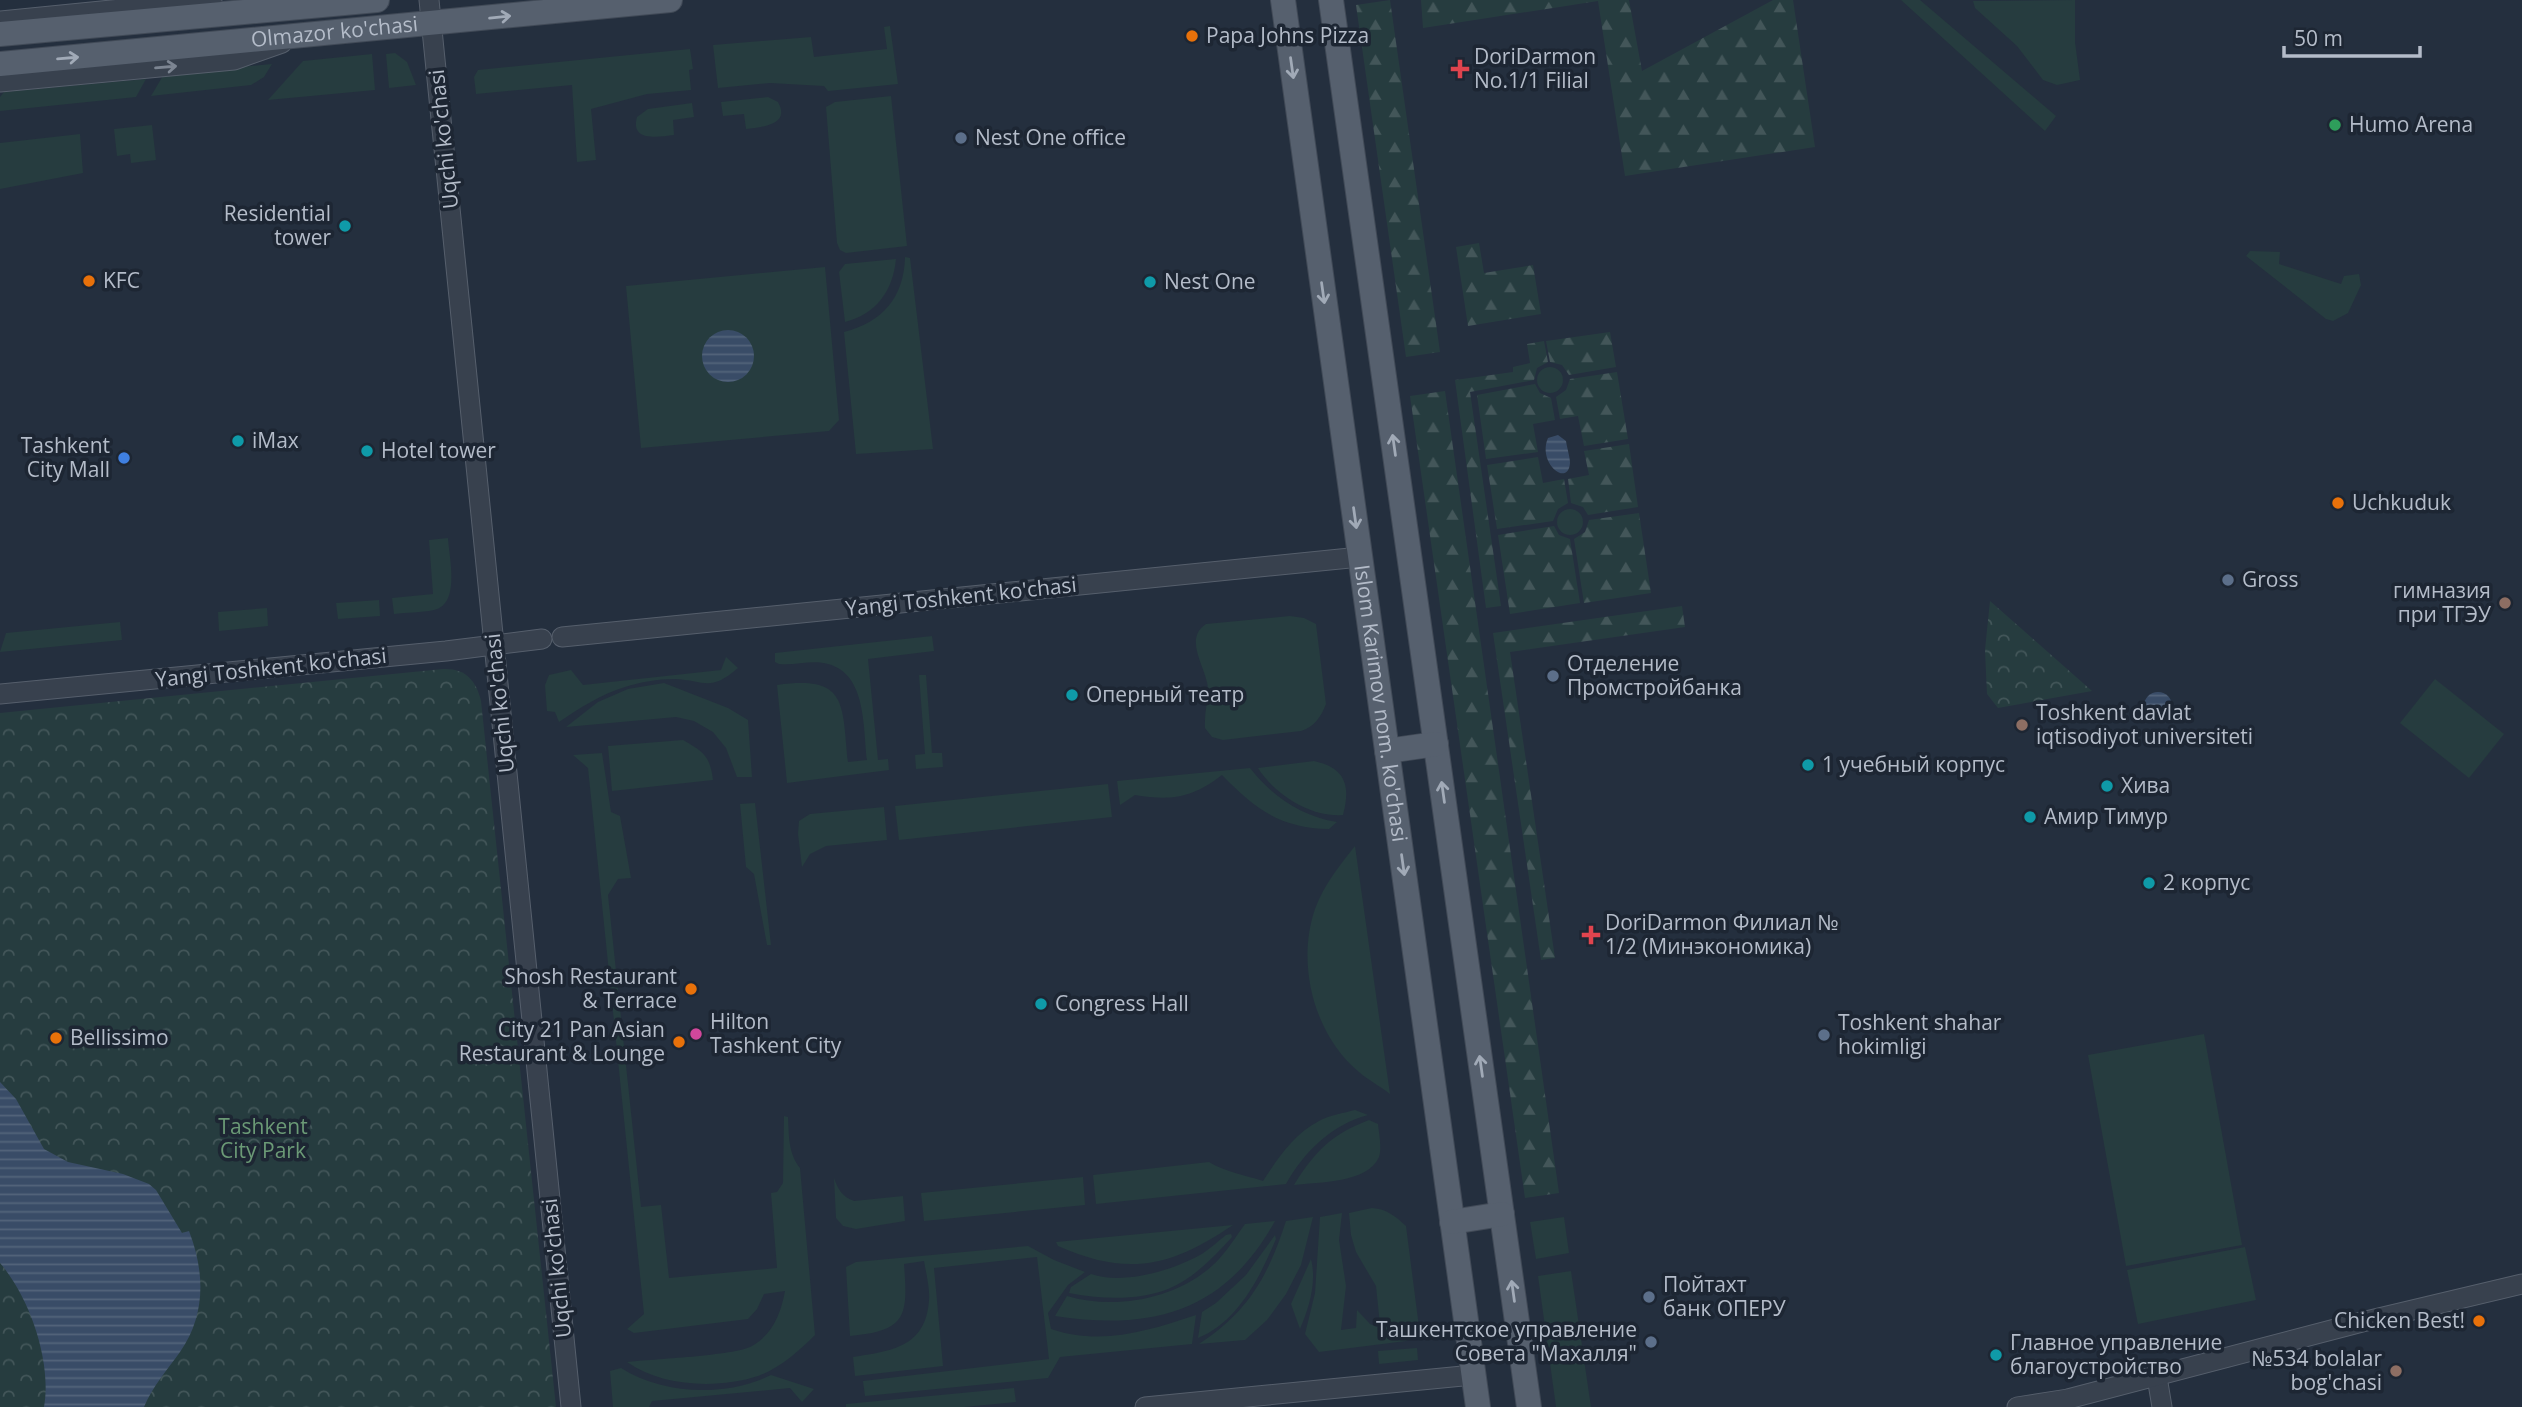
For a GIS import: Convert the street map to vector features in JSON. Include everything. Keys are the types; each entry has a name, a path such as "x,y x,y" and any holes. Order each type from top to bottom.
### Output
{"main road":[{"path":"0,34 377,0"},
{"name":"Olmazor ko'chasi","path":"0,64 304,36 431,12 670,0"},
{"name":"Islom Karimov nom. ko'chasi","path":"1283,0 1478,1407"},
{"path":"1331,1 1529,1407"},
{"path":"1387,751 1436,744"},
{"path":"1452,1222 1502,1214"}],"street":[{"path":"0,21 212,0"},
{"name":"Uqchi ko'chasi","path":"431,12 571,1407"},
{"path":"0,82 234,60 304,36"},
{"name":"Yangi Toshkent ko'chasi","path":"562,636 1360,557"},
{"name":"Yangi Toshkent ko'chasi","path":"0,694 446,651 542,639"},
{"path":"2017,1407 2068,1399 2362,1322 2522,1284"},
{"path":"1145,1407 1473,1375"},
{"path":"2157,1377 2162,1407"}],"green space":[{"path":"1390,0 1440,352 1406,357 1356,5"},
{"path":"1421,0 1629,0 1642,71 1773,0 1793,0 1815,147 1625,176 1598,1 1423,28"},
{"path":"1901,0 1920,0 2056,116 2045,131"},
{"path":"2075,0 2075,42 2080,80 2057,85 2043,80 2017,46 1975,8 1973,1"},
{"path":"890,26 898,84 828,91 824,86 770,83 718,88 713,45 811,37 814,57 887,49 884,27"},
{"path":"690,49 693,69 689,70 691,90 647,94 591,109 596,160 577,162 572,85 476,94 474,77 478,70"},
{"path":"395,53 407,62 416,85 389,88 386,54"},
{"path":"372,54 375,90 268,100 303,61"},
{"path":"272,64 264,77 251,85 151,96 164,74"},
{"path":"146,79 136,97 0,111 0,97 4,92"},
{"path":"891,96 907,246 846,253 840,250 837,243 826,107 835,102"},
{"path":"768,97 778,102 781,110 781,116 773,123 746,129 744,114 723,116 721,102"},
{"path":"692,103 694,117 673,120 674,135 647,136 638,131 637,117 648,109"},
{"path":"152,125 156,160 131,163 130,154 117,156 114,129"},
{"path":"80,134 83,173 0,189 0,143"},
{"path":"1479,243 1484,273 1533,265 1541,314 1468,326 1456,247"},
{"path":"2250,251 2280,252 2279,264 2341,284 2344,276 2359,274 2361,285 2348,313 2333,321 2326,319 2246,256"},
{"path":"905,257 910,258 933,449 856,454 844,332 870,322 889,306 901,284"},
{"path":"896,259 891,281 881,300 866,313 845,322 839,272 845,264"},
{"path":"825,267 839,420 829,431 641,448 626,286"},
{"path":"1610,332 1616,367 1569,375 1562,365 1550,362 1546,341"},
{"path":"1544,341 1548,362 1537,368 1534,380 1470,392 1501,606 1486,608 1455,380 1513,372 1513,367 1530,363 1527,344"},
{"path":"1550,367 1559,371 1563,380 1559,389 1550,393 1541,389 1537,380 1541,371"},
{"path":"1617,372 1628,439 1584,446 1578,416 1560,419 1556,397 1566,390 1570,379"},
{"path":"1535,384 1540,393 1551,398 1555,420 1533,424 1538,452 1486,459 1477,395"},
{"path":"1445,391 1559,1193 1525,1198 1410,396"},
{"path":"1629,444 1638,507 1588,515 1583,507 1571,503 1568,479 1589,475 1584,451"},
{"path":"1538,457 1543,483 1564,479 1568,503 1558,509 1553,521 1497,529 1487,465"},
{"path":"1570,509 1579,513 1583,522 1579,531 1570,535 1561,531 1557,522 1561,513"},
{"path":"1639,513 1651,593 1584,603 1574,539 1585,532 1589,520"},
{"path":"1554,526 1559,535 1570,539 1580,603 1510,614 1498,535"},
{"path":"448,538 452,579 448,599 434,610 394,614 392,598 433,594 429,540"},
{"path":"379,600 380,616 338,619 336,603"},
{"path":"1990,601 2092,691 1998,708 1987,694 1985,650"},
{"path":"1682,606 1685,627 1510,652 1555,958 1541,960 1493,633"},
{"path":"267,608 268,626 219,631 218,612"},
{"path":"1290,616 1304,618 1316,624 1326,704 1319,717 1310,727 1301,731 1223,740 1212,737 1205,728 1208,688 1196,645 1199,630 1206,624"},
{"path":"120,622 122,640 0,652 6,633"},
{"path":"932,636 934,651 868,659 878,760 888,759 889,770 787,783 777,685 817,685 829,690 837,698 842,710 848,762 867,760 865,733 861,704 850,679 841,670 822,663 779,664 775,662 775,653"},
{"path":"726,657 738,668 713,683 674,679 637,684 599,697 559,722 555,712 547,711 545,685 549,675 571,670 583,685 721,670"},
{"name":"Tashkent City Park","path":"443,669 463,673 473,681 481,701 556,1407 0,1407 0,713"},
{"path":"919,675 926,675 932,753 942,753 943,767 916,769 915,755 925,754"},
{"path":"2435,679 2504,734 2469,778 2400,723"},
{"path":"664,683 728,708 748,720 752,777 737,777 726,748 713,732 694,721 676,717 566,727 598,702 628,689"},
{"path":"683,740 705,756 713,780 612,791 608,746"},
{"path":"602,753 611,812 620,816 631,878 618,879 608,895 641,1207 661,1205 669,1278 777,1268 771,1193 777,1192 783,1183 784,1116 788,1117 791,1150 800,1168 815,1335 781,1364 758,1376 742,1380 708,1384 673,1381 657,1377 627,1362 711,1355 752,1346 771,1329 785,1291 764,1294 757,1309 748,1319 634,1333 627,1329 644,1314 588,768 573,755"},
{"path":"1314,761 1333,768 1343,779 1346,795 1343,815 1318,813 1294,802 1274,787 1258,768"},
{"path":"1250,768 1278,796 1299,810 1337,822 1329,829 1296,825 1282,820 1257,807 1222,775 1201,789 1181,796 1160,798 1135,795 1120,805 1117,781"},
{"path":"1108,784 1112,817 899,840 895,806"},
{"path":"755,803 771,945 767,945 754,874 746,867 740,804"},
{"path":"884,807 887,840 826,846 810,854 802,867 799,821 810,814"},
{"path":"1355,846 1390,1094 1359,1072 1343,1057 1330,1039 1320,1019 1309,975 1310,930 1315,909 1327,884"},
{"path":"2204,1034 2242,1245 2126,1266 2088,1055"},
{"path":"1355,1110 1368,1115 1342,1126 1320,1141 1301,1161 1286,1184 1096,1204 1093,1175 1209,1162 1228,1171 1263,1181 1281,1155 1310,1126 1323,1119"},
{"path":"1369,1120 1378,1124 1380,1141 1379,1157 1373,1166 1365,1172 1342,1180 1294,1185 1309,1162 1326,1145 1345,1131"},
{"path":"1083,1177 1085,1205 924,1221 921,1193"},
{"path":"834,1178 841,1192 854,1201 903,1196 905,1221 856,1229 843,1226 836,1218"},
{"path":"1372,1208 1390,1214 1406,1226 1419,1327 1416,1336 1406,1341 1319,1352 1305,1334 1315,1293 1320,1217 1342,1213 1339,1240 1346,1286 1341,1330 1356,1328 1357,1310 1370,1324 1377,1327 1380,1325 1376,1286 1356,1252 1349,1213"},
{"path":"1313,1217 1301,1265 1286,1294 1267,1320 1245,1340 1199,1344 1231,1319 1254,1291 1272,1259 1286,1221"},
{"path":"1564,1217 1569,1253 1536,1259 1530,1222"},
{"path":"1275,1221 1255,1252 1233,1276 1209,1295 1183,1308 1154,1317 1123,1320 1055,1316 1067,1296 1107,1302 1148,1298 1168,1292 1204,1272 1223,1255 1245,1224"},
{"path":"1233,1225 1189,1250 1148,1263 1106,1262 1058,1246 1056,1242"},
{"path":"1231,1234 1232,1237 1203,1267 1168,1289 1144,1296 1119,1298 1069,1293 1071,1287 1091,1274 1132,1277 1175,1266 1200,1255"},
{"path":"1275,1235 1270,1254 1246,1297 1225,1321 1198,1338 1202,1312 1216,1303 1246,1275"},
{"path":"1028,1246 1085,1272 1068,1285 1048,1313 1051,1329 1070,1334 1106,1336 1142,1331 1196,1315 1192,1344 1060,1357 1048,1378 865,1396 863,1381 1049,1359 1037,1257 934,1268 943,1366 855,1376 853,1357 893,1349 913,1338 926,1316 929,1291 924,1261 904,1264 905,1296 900,1318 883,1330 850,1336 846,1267 856,1262"},
{"path":"2245,1247 2256,1300 2138,1324 2127,1270"},
{"path":"1311,1259 1311,1295 1300,1329 1291,1304"},
{"path":"1571,1271 1591,1407 1556,1407 1538,1276"},
{"path":"1417,1348 1418,1360 1379,1364 1378,1351"},
{"path":"621,1368 656,1384 675,1388 715,1390 735,1387 771,1375 814,1389 802,1402 790,1388 652,1401 649,1407 613,1407 610,1371"},
{"path":"1014,1388 1016,1402 964,1407 846,1407 846,1404"}],"water":[{"path":"728,330 738,332 746,338 752,346 752,366 746,374 738,380 728,382 718,380 710,374 704,366 702,356 704,346 710,338 718,332"},
{"path":"1558,435 1566,441 1570,458 1568,470 1564,473 1554,469 1547,456 1548,438"},
{"path":"2158,692 2168,696 2172,706 2168,716 2158,720 2148,716 2144,706 2148,696"},
{"path":"0,1082 16,1099 44,1149 68,1162 123,1174 149,1184 156,1190 182,1233 189,1231 200,1278 195,1323 189,1338 144,1407 44,1407 45,1370 36,1331 21,1294 0,1263"}],"place":[{"name":"Papa Johns Pizza","path":"1192,36"},
{"name":"DoriDarmon No.1/1 Filial","path":"1460,69"},
{"name":"Humo Arena","path":"2335,125"},
{"name":"Nest One office","path":"961,138"},
{"name":"Residential tower","path":"345,226"},
{"name":"KFC","path":"89,281"},
{"name":"Nest One","path":"1150,282"},
{"name":"iMax","path":"238,441"},
{"name":"Hotel tower","path":"367,451"},
{"name":"Tashkent City Mall","path":"124,458"},
{"name":"Uchkuduk","path":"2338,503"},
{"name":"Gross","path":"2228,580"},
{"name":"гимназия при ТГЭУ","path":"2505,603"},
{"name":"Отделение Промстройбанка","path":"1553,676"},
{"name":"Оперный театр","path":"1072,695"},
{"name":"Toshkent davlat iqtisodiyot universiteti","path":"2022,725"},
{"name":"1 учебный корпус","path":"1808,765"},
{"name":"Хива","path":"2107,786"},
{"name":"Амир Тимур","path":"2030,817"},
{"name":"2 корпус","path":"2149,883"},
{"name":"DoriDarmon Филиал № 1/2 (Минэкономика)","path":"1591,935"},
{"name":"Shosh Restaurant & Terrace","path":"691,989"},
{"name":"Congress Hall","path":"1041,1004"},
{"name":"Hilton Tashkent City","path":"696,1034"},
{"name":"Toshkent shahar hokimligi","path":"1824,1035"},
{"name":"Bellissimo","path":"56,1038"},
{"name":"City 21 Pan Asian Restaurant & Lounge","path":"679,1042"},
{"name":"Пойтахт банк ОПЕРУ","path":"1649,1297"},
{"name":"Chicken Best!","path":"2479,1321"},
{"name":"Ташкентское управление Совета \"Махалля\"","path":"1651,1342"},
{"name":"Главное управление благоустройство","path":"1996,1355"},
{"name":"№534 bolalar bog'chasi","path":"2396,1371"}]}
